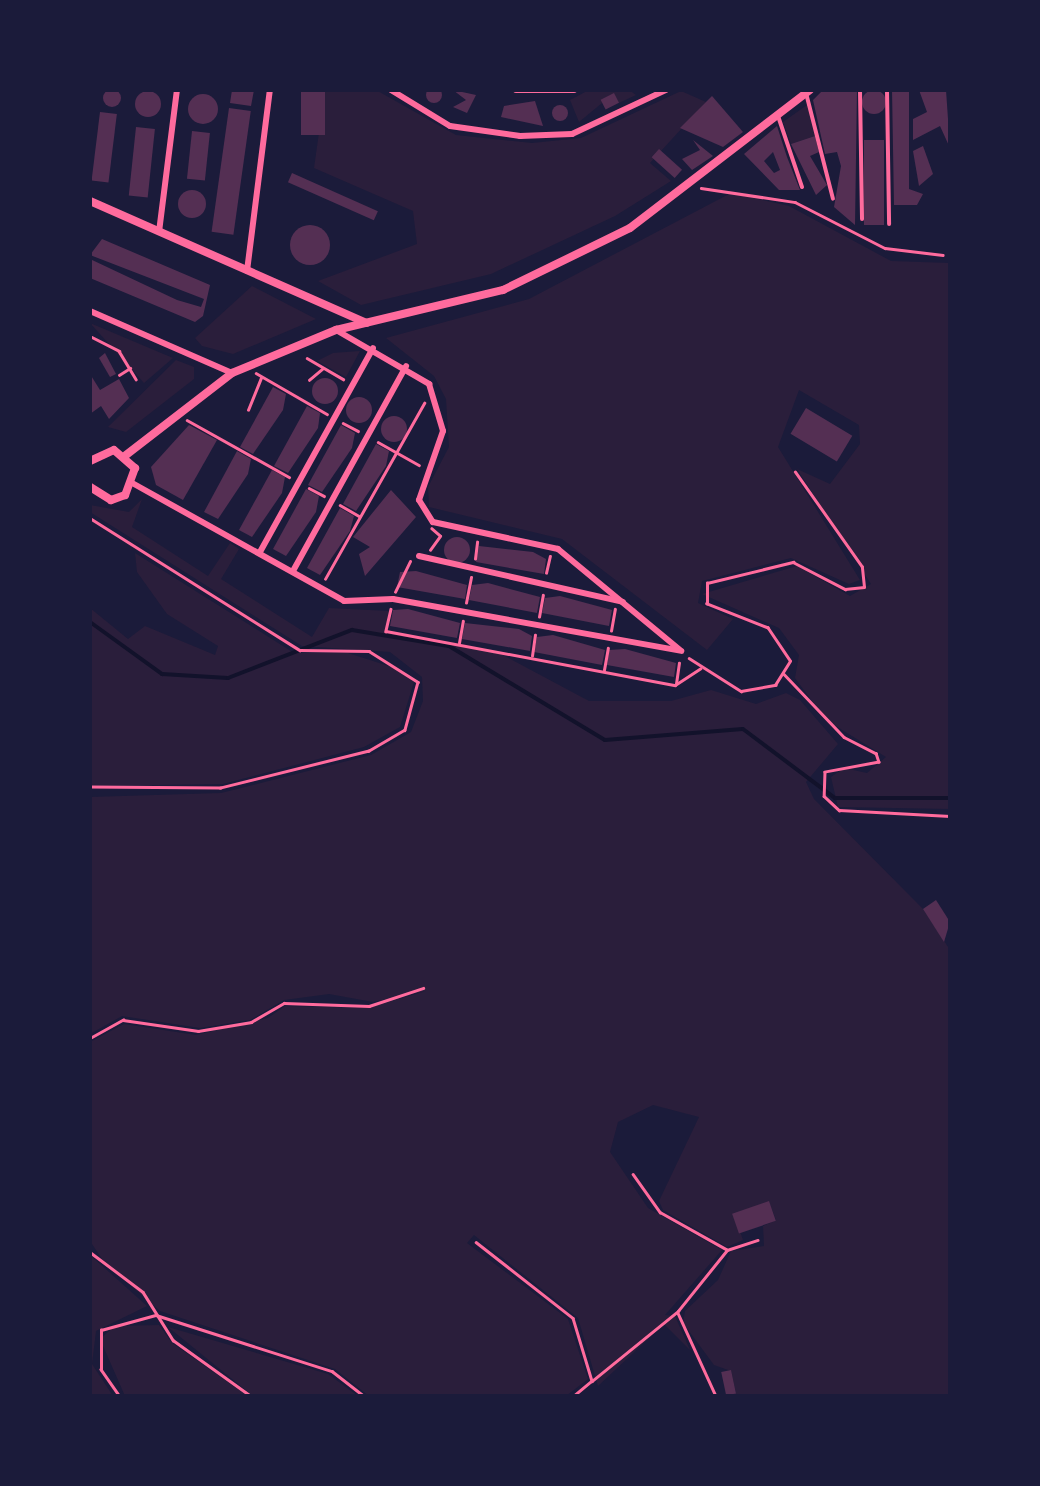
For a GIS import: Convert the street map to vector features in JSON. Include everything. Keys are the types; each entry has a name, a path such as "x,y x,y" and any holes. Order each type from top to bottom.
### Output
{"street":[{"path":"158,232 177,90"},
{"path":"247,271 270,90"},
{"path":"391,90 450,126 520,136 572,134 666,90"},
{"path":"516,90 574,90"},
{"path":"860,90 862,219"},
{"path":"887,90 889,224"},
{"path":"90,461 100,452 126,455 174,414 232,373 336,330 504,290 689,188 808,91 833,200"},
{"path":"778,116 802,187"},
{"path":"90,201 366,323"},
{"path":"90,310 232,373"},
{"path":"336,330 406,366 432,389 443,431 419,500 433,522 558,549 681,651"},
{"path":"260,552 373,348"},
{"path":"294,572 406,366"},
{"path":"126,455 134,484 344,600 393,599 681,651"},
{"path":"90,487 111,500 134,484"},
{"path":"420,556 624,602"}],"path":[{"path":"689,188 795,202 885,248 943,255"},
{"path":"90,336 130,368 136,379"},
{"path":"307,358 345,380"},
{"path":"119,374 130,368"},
{"path":"309,380 323,368"},
{"path":"248,410 264,378 326,413"},
{"path":"325,578 432,389"},
{"path":"174,414 290,477"},
{"path":"339,421 360,432"},
{"path":"374,440 428,470"},
{"path":"681,651 701,668 741,691 763,691 784,674 790,661 778,637 707,604 701,589 792,562 845,589 864,586 862,567 795,472"},
{"path":"303,484 324,496"},
{"path":"338,504 360,516"},
{"path":"90,518 300,650 369,652 418,682 405,730 369,750 220,788 90,787"},
{"path":"431,533 438,545"},
{"path":"474,566 478,542"},
{"path":"545,579 550,555"},
{"path":"396,589 401,566 420,556"},
{"path":"466,604 471,581"},
{"path":"538,617 543,593"},
{"path":"391,610 386,630 603,672 676,685 701,668"},
{"path":"459,644 462,624"},
{"path":"532,658 536,632"},
{"path":"603,672 608,646"},
{"path":"676,685 681,651"},
{"path":"784,674 844,737 876,753 879,762 826,772 824,796 838,810 950,816"},
{"path":"90,1038 123,1020 198,1031 250,1022 284,1003 369,1006 424,988"},
{"path":"633,1174 660,1212 728,1250"},
{"path":"574,1396 678,1311 728,1250 757,1240"},
{"path":"476,1242 573,1318 592,1381"},
{"path":"90,1252 143,1292 173,1340 251,1396"},
{"path":"678,1311 716,1396"},
{"path":"119,1396 101,1370 101,1330 156,1315 332,1371 364,1396"}],"shaded area":[{"path":"325,90 376,90 456,135 532,143 581,138 681,91 706,102 650,163 671,181 615,216 491,274 361,305 318,281 417,244 413,211 314,168"},
{"path":"589,90 629,90 636,95 619,103 613,94 579,122 570,100"},
{"path":"807,105 815,136 791,144 783,122"},
{"path":"731,193 789,206 891,261 950,263 950,809 838,807 831,777 844,768 867,773 886,757 826,720 795,678 799,655 779,628 702,594 797,566 850,596 871,584 797,469 830,484 860,444 859,425 799,390 778,447 860,580 849,584 791,558 702,581 698,603 733,619 707,650 562,539 429,507 428,487 449,447 446,399 434,376 386,338 529,299"},
{"path":"252,286 316,319 233,354 202,346 195,338"},
{"path":"90,323 173,358 144,383"},
{"path":"360,351 346,377 317,361 333,353"},
{"path":"176,360 194,367 194,379 126,432 108,427"},
{"path":"142,499 132,527 208,576 230,543 239,549 221,579 312,637 329,608 389,611 385,632 499,653 589,701 671,701 711,690 756,704 786,693 800,700 838,744 806,782 814,799 923,909 950,950 950,1396 726,1396 736,1393 731,1371 714,1365 683,1323 685,1311 718,1280 731,1251 764,1246 763,1226 776,1220 769,1202 734,1214 743,1240 727,1247 663,1210 659,1201 699,1117 653,1105 618,1122 610,1152 648,1208 722,1250 665,1315 675,1316 690,1350 664,1324 598,1386 578,1318 474,1235 467,1243 568,1319 588,1379 566,1396 369,1396 335,1369 160,1311 104,1262 90,1241 90,1042 124,1024 196,1035 268,1018 285,1006 368,1008 426,991 373,1002 329,994 284,1000 250,1020 200,1028 122,1016 90,1034 90,797 221,793 371,755 411,732 423,701 422,677 390,652 302,646 90,512 90,505 129,512"},
{"path":"135,553 294,653 348,653 398,669 414,682 400,727 364,747 223,784 90,786 90,608 128,639 145,626 215,655 218,646 167,614 137,572"},
{"path":"90,1255 147,1306 96,1331 92,1364 113,1396 90,1396"},
{"path":"159,1325 172,1343 248,1396 125,1396 100,1339 115,1326"},
{"path":"168,1327 328,1374 358,1396 253,1396"}],"building":[{"path":"434,87 442,95 434,103 426,95"},
{"path":"112,89 119,91 119,105 112,107 105,105 103,98 105,91"},
{"path":"232,90 254,90 251,106 230,103"},
{"path":"301,90 325,90 325,135 301,135"},
{"path":"453,90 476,95 467,113 453,107 466,100"},
{"path":"823,90 857,90 855,225 834,207 841,166 837,152 825,154 813,100"},
{"path":"874,90 883,93 883,111 874,114 865,111 862,102 865,93"},
{"path":"892,90 909,90 909,189 923,194 917,205 894,205"},
{"path":"919,90 946,90 950,148 940,126 913,140 913,119 927,112"},
{"path":"148,91 157,95 161,104 157,113 148,117 139,113 135,104 139,95"},
{"path":"614,93 619,103 606,110 601,100"},
{"path":"203,94 214,98 218,109 214,120 203,124 192,120 188,109 192,98"},
{"path":"712,96 743,132 723,147 680,128"},
{"path":"535,101 543,126 501,117 504,106"},
{"path":"560,105 568,113 560,121 552,113"},
{"path":"229,108 251,111 233,235 212,232"},
{"path":"100,112 117,114 108,183 92,180"},
{"path":"777,126 800,190 779,190 744,154","holes":["773,152 780,170 774,173 764,161"]},
{"path":"136,127 155,129 148,198 129,196"},
{"path":"192,131 210,133 205,181 187,179"},
{"path":"815,136 819,152 810,156 827,185 816,195 791,144"},
{"path":"693,140 713,156 692,170 682,159 700,150"},
{"path":"864,140 884,140 884,225 864,225"},
{"path":"923,146 933,174 919,186 913,151"},
{"path":"659,149 682,170 675,178 652,157"},
{"path":"292,173 378,211 374,220 288,182"},
{"path":"192,190 202,194 206,204 202,214 192,218 182,214 178,204 182,194"},
{"path":"310,225 324,231 330,245 324,259 310,265 296,259 290,245 296,231"},
{"path":"102,239 210,285 203,316 195,322 90,278 90,259 177,300 201,307 204,299 90,255"},
{"path":"105,353 116,374 110,377 99,358"},
{"path":"90,374 100,390 119,379 129,398 109,419 101,406 90,414"},
{"path":"325,378 334,382 338,391 334,400 325,404 316,400 312,391 316,382"},
{"path":"273,387 286,394 283,410 253,454 240,447"},
{"path":"359,397 368,401 372,410 368,419 359,423 350,419 346,410 350,401"},
{"path":"307,406 320,413 318,428 288,473 274,466"},
{"path":"806,408 852,436 837,462 791,434"},
{"path":"394,416 403,420 407,429 403,438 394,442 385,438 381,429 385,420"},
{"path":"189,425 217,440 183,500 156,485 151,467"},
{"path":"341,425 355,433 352,448 322,492 308,485"},
{"path":"376,444 389,451 386,466 356,511 343,504"},
{"path":"237,451 251,459 248,474 218,519 204,512"},
{"path":"272,470 285,477 282,493 252,537 239,530"},
{"path":"306,489 319,496 316,512 286,556 273,549"},
{"path":"391,490 416,517 365,576 359,554 370,547 353,537"},
{"path":"340,508 354,516 350,531 320,575 307,568"},
{"path":"457,537 466,541 470,550 466,559 457,563 448,559 444,550 448,541"},
{"path":"479,546 533,552 546,559 544,574 476,562"},
{"path":"416,571 467,585 465,599 397,587 400,572"},
{"path":"488,583 540,597 537,613 469,600 472,585"},
{"path":"560,596 612,610 609,626 542,613 545,598"},
{"path":"408,609 460,623 457,638 390,626 393,610"},
{"path":"465,623 519,629 532,636 530,651 462,639"},
{"path":"553,635 605,650 602,665 534,652 537,637"},
{"path":"625,649 676,663 674,677 607,665 609,650"},
{"path":"936,900 950,922 944,942 923,909"},
{"path":"769,1201 776,1221 739,1234 732,1214"},
{"path":"731,1370 736,1393 726,1396 721,1372"}],"waterway":[{"path":"90,622 162,674 228,678 352,630 449,646 605,740 743,729 835,798 950,798"}]}
